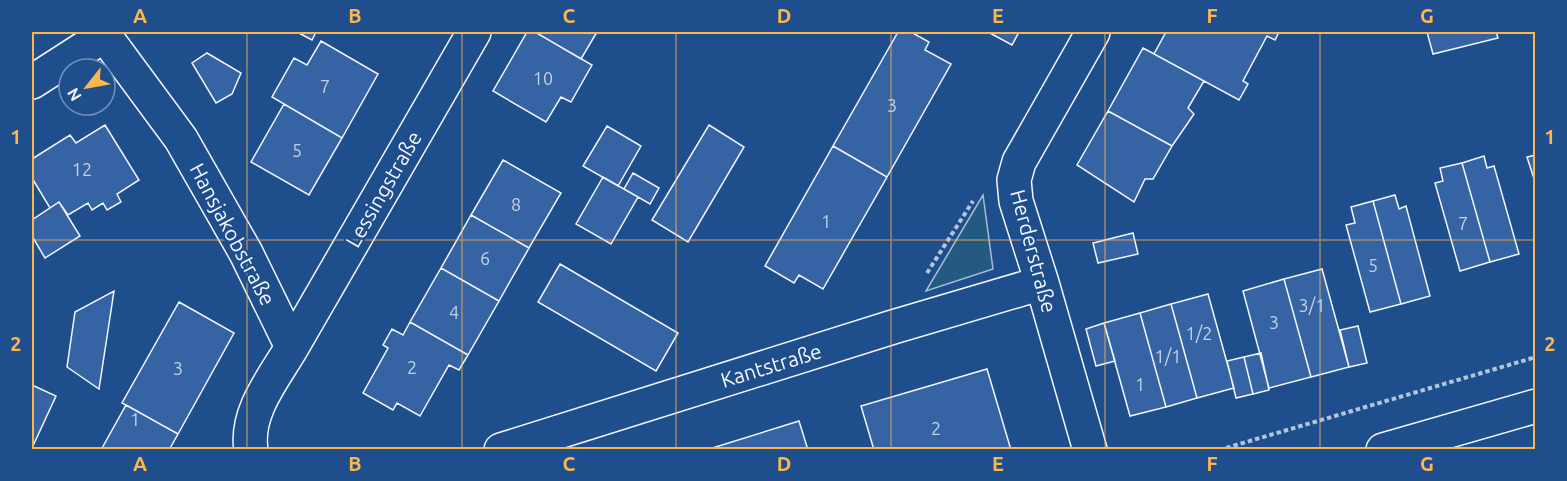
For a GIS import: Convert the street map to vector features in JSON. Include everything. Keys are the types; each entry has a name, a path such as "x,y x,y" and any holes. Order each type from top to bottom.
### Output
{"street":[{"name":"Lessingstraße","path":"292,347 474,32"},
{"name":"Herderstraße","path":"1090,450 1016,201 1014,180 1018,162 1093,32"},
{"name":"Hansjakobstraße","path":"103,33 181,139 246,253 292,347"},
{"path":"32,82 103,33"},
{"name":"Kantstraße","path":"501,450 893,327 1042,283"},
{"path":"251,450 249,436 252,418 292,347"},
{"path":"1383,450 1536,405"}],"path":[{"path":"893,327 989,177 1018,162"},
{"path":"1219,450 1536,357"}],"shaded area":[{"path":"983,195 993,269 926,291"}],"building":[{"path":"297,32 316,32 312,40"},
{"path":"527,32 535,32 592,65 571,102 561,97 546,122 493,91"},
{"path":"535,32 597,32 581,59"},
{"path":"898,32 911,32 929,42 925,50 951,64 887,177 833,146"},
{"path":"988,32 1019,32 1012,45"},
{"path":"1166,32 1279,32 1275,40 1267,36 1243,81 1248,84 1239,100 1154,54"},
{"path":"1427,32 1496,32 1498,38 1433,54"},
{"path":"321,41 378,74 342,138 272,97 294,58 307,65"},
{"path":"1143,48 1204,81 1188,108 1194,114 1172,146 1108,111"},
{"path":"207,53 241,73 232,94 216,103 192,63"},
{"path":"284,104 342,138 309,195 251,162"},
{"path":"1108,111 1172,146 1153,179 1145,179 1134,202 1077,165"},
{"path":"105,125 139,180 117,194 121,202 107,210 103,203 92,210 88,203 68,215 59,202 50,208 32,178 32,159 70,135 76,143"},
{"path":"709,125 744,147 688,242 652,220"},
{"path":"607,126 641,146 618,186 583,166"},
{"path":"833,146 887,177 823,289 799,275 794,283 765,266"},
{"path":"1536,155 1536,185 1527,157"},
{"path":"1484,156 1487,168 1494,166 1519,254 1490,262 1462,163"},
{"path":"503,160 561,193 529,248 471,215"},
{"path":"1462,163 1490,262 1460,271 1435,183 1443,181 1440,168"},
{"path":"633,173 659,188 650,204 624,189"},
{"path":"603,177 638,197 611,244 576,224"},
{"path":"1395,195 1399,209 1406,206 1430,296 1401,304 1373,201"},
{"path":"1373,201 1401,304 1370,312 1346,225 1355,223 1351,207"},
{"path":"59,202 80,236 45,258 32,236 32,220"},
{"path":"471,215 529,248 499,301 441,268"},
{"path":"1133,233 1138,254 1098,263 1093,243"},
{"path":"560,264 678,333 656,371 538,302"},
{"path":"441,268 499,301 468,355 410,322"},
{"path":"1322,269 1349,367 1311,377 1284,279"},
{"path":"1284,279 1311,377 1269,388 1243,291"},
{"path":"114,291 99,389 67,367 75,312"},
{"path":"1208,294 1234,388 1197,398 1171,304"},
{"path":"179,302 234,333 178,434 122,403"},
{"path":"1171,304 1197,398 1166,407 1140,313"},
{"path":"1140,313 1166,407 1130,416 1104,323"},
{"path":"410,322 468,355 459,370 449,365 420,416 397,403 393,410 363,393 388,348 383,345 392,329 403,335"},
{"path":"1104,323 1115,361 1096,366 1086,329"},
{"path":"1358,326 1367,363 1349,367 1340,330"},
{"path":"1261,353 1269,390 1253,394 1244,357"},
{"path":"1244,357 1253,394 1236,398 1227,361"},
{"path":"987,369 1011,450 874,450 861,406"},
{"path":"32,385 56,396 32,448"},
{"path":"126,405 178,434 169,450 101,450"},
{"path":"799,421 808,450 706,450"}]}
